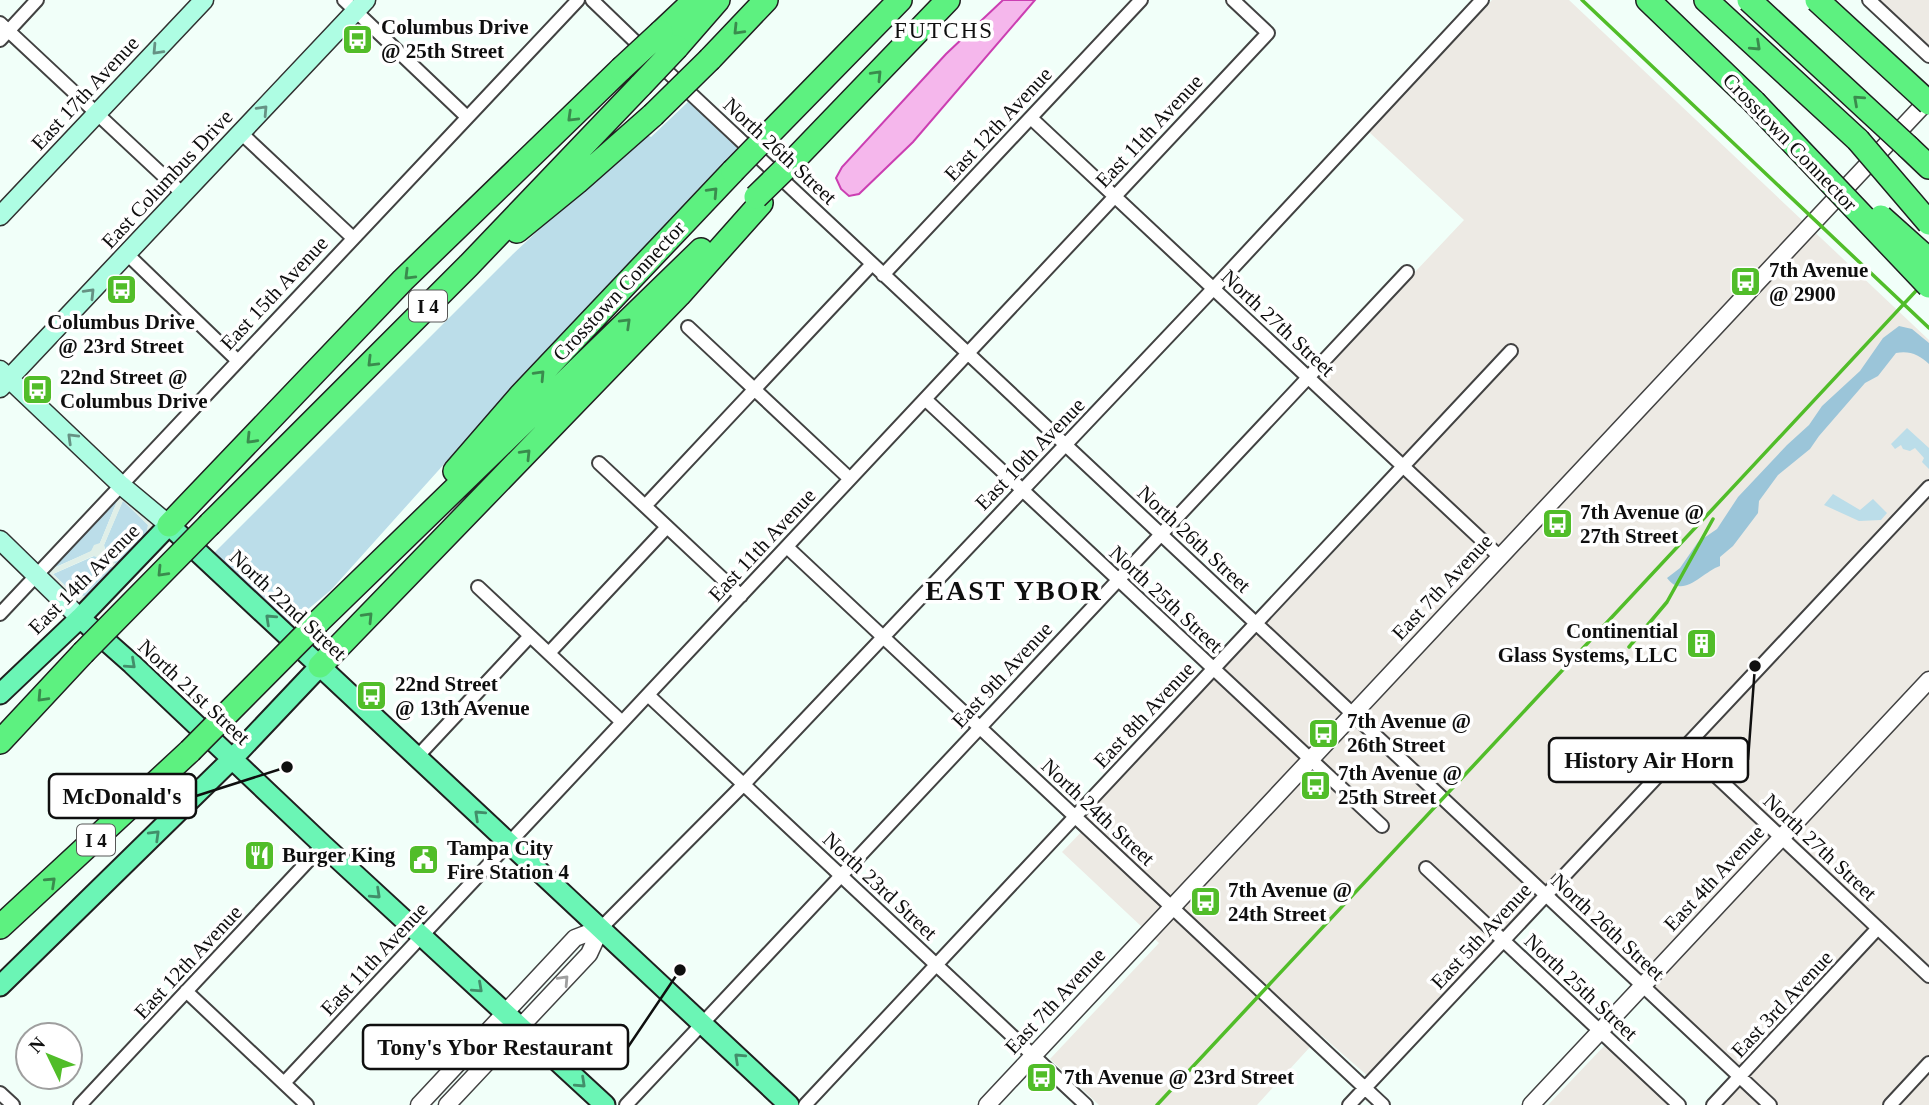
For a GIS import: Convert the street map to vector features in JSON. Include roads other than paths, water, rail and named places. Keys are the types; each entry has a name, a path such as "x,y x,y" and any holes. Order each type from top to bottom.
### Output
{"highway":[{"path":"169,524 403,280 621,69 669,40 695,0"},
{"name":"I 4","path":"0,742 83,653 469,265 641,85 669,40 718,0"},
{"path":"469,265 543,211 653,115 766,0"},
{"name":"Crosstown Connector","path":"349,592 520,396 900,0"},
{"name":"I 4","path":"0,927 190,751 318,622 759,200 948,0"},
{"name":"Crosstown Connector","path":"1648,0 1754,102 1929,286"},
{"name":"Crosstown Connector","path":"1706,0 1929,209"},
{"path":"1749,0 1929,166"},
{"path":"1817,0 1929,101"},
{"path":"1754,102 1929,260"},
{"path":"1858,140 1929,223"},
{"path":"320,666 670,305 759,200"}],"main road":[{"name":"East 17th Avenue","path":"0,216 204,0"},
{"name":"East Columbus Drive","path":"3,379 127,254 241,133 355,4"},
{"name":"North 22nd Street","path":"3,379 121,485 169,524 789,1105"},
{"name":"East 14th Avenue","path":"0,694 80,618 169,524"},
{"name":"North 21st Street","path":"0,540 421,937 604,1105"},
{"path":"0,986 232,759 320,666"},
{"path":"201,789 233,780 248,784 272,797"}],"street":[{"path":"37,0 3,31 183,194"},
{"name":"East 15th Avenue","path":"0,614 578,0"},
{"name":"North 26th Street","path":"592,0 1770,1105"},
{"name":"East 12th Avenue","path":"883,275 1141,0"},
{"name":"East 11th Avenue","path":"284,1083 1268,33 1233,0"},
{"name":"East 10th Avenue","path":"601,928 744,785 1482,0"},
{"path":"1869,0 1929,56"},
{"path":"355,4 467,117"},
{"name":"East 7th Avenue","path":"987,1105 1929,101"},
{"name":"North 27th Street","path":"1031,118 1500,557"},
{"path":"241,133 352,238"},
{"path":"127,254 237,361"},
{"path":"645,506 872,264"},
{"name":"East 9th Avenue","path":"626,1105 1407,272"},
{"path":"688,327 850,479"},
{"name":"East 8th Avenue","path":"805,1105 1511,351"},
{"name":"North 25th Street","path":"925,399 1381,827"},
{"path":"599,463 741,596"},
{"name":"East 5th Avenue","path":"1349,1105 1929,487"},
{"path":"549,653 667,527"},
{"name":"North 24th Street","path":"787,547 1383,1105"},
{"path":"478,587 622,722"},
{"path":"417,757 530,636"},
{"name":"East 4th Avenue","path":"1531,1105 1929,680"},
{"name":"North 23rd Street","path":"648,695 1086,1105"},
{"name":"North 27th Street","path":"1685,747 1929,976"},
{"name":"East 12th Avenue","path":"80,1105 324,845"},
{"name":"North 25th Street","path":"1426,868 1679,1105"},
{"path":"419,1105 575,939 601,928"},
{"path":"447,1105 589,954 601,928"},
{"name":"East 3rd Avenue","path":"1713,1105 1878,928"},
{"path":"186,992 307,1105"},
{"path":"1890,1105 1929,1063"},
{"path":"0,1093 13,1105"}],"railway":[{"path":"1582,0 1929,328"},
{"path":"1157,1105 1929,277"},
{"path":"1629,647 1667,602 1713,519"}],"place":[{"name":"Columbus Drive @ 25th Street","path":"358,39"},
{"name":"7th Avenue @ 2900","path":"1746,282"},
{"name":"Columbus Drive @ 23rd Street","path":"121,290"},
{"name":"22nd Street @ Columbus Drive","path":"37,389"},
{"name":"7th Avenue @ 27th Street","path":"1557,524"},
{"name":"Continential Glass Systems, LLC","path":"1701,643"},
{"name":"History Air Horn","path":"1755,666"},
{"name":"22nd Street @ 13th Avenue","path":"372,696"},
{"name":"7th Avenue @ 26th Street","path":"1324,733"},
{"name":"McDonald's","path":"287,767"},
{"name":"7th Avenue @ 25th Street","path":"1315,785"},
{"name":"Burger King","path":"259,855"},
{"name":"Tampa City Fire Station 4","path":"424,860"},
{"name":"7th Avenue @ 24th Street","path":"1205,902"},
{"name":"Tony's Ybor Restaurant","path":"680,970"},
{"name":"7th Avenue @ 23rd Street","path":"1041,1077"}],"district":[{"name":"FUTCHS","path":"944,30"},
{"name":"EAST YBOR","path":"1014,590"}]}
